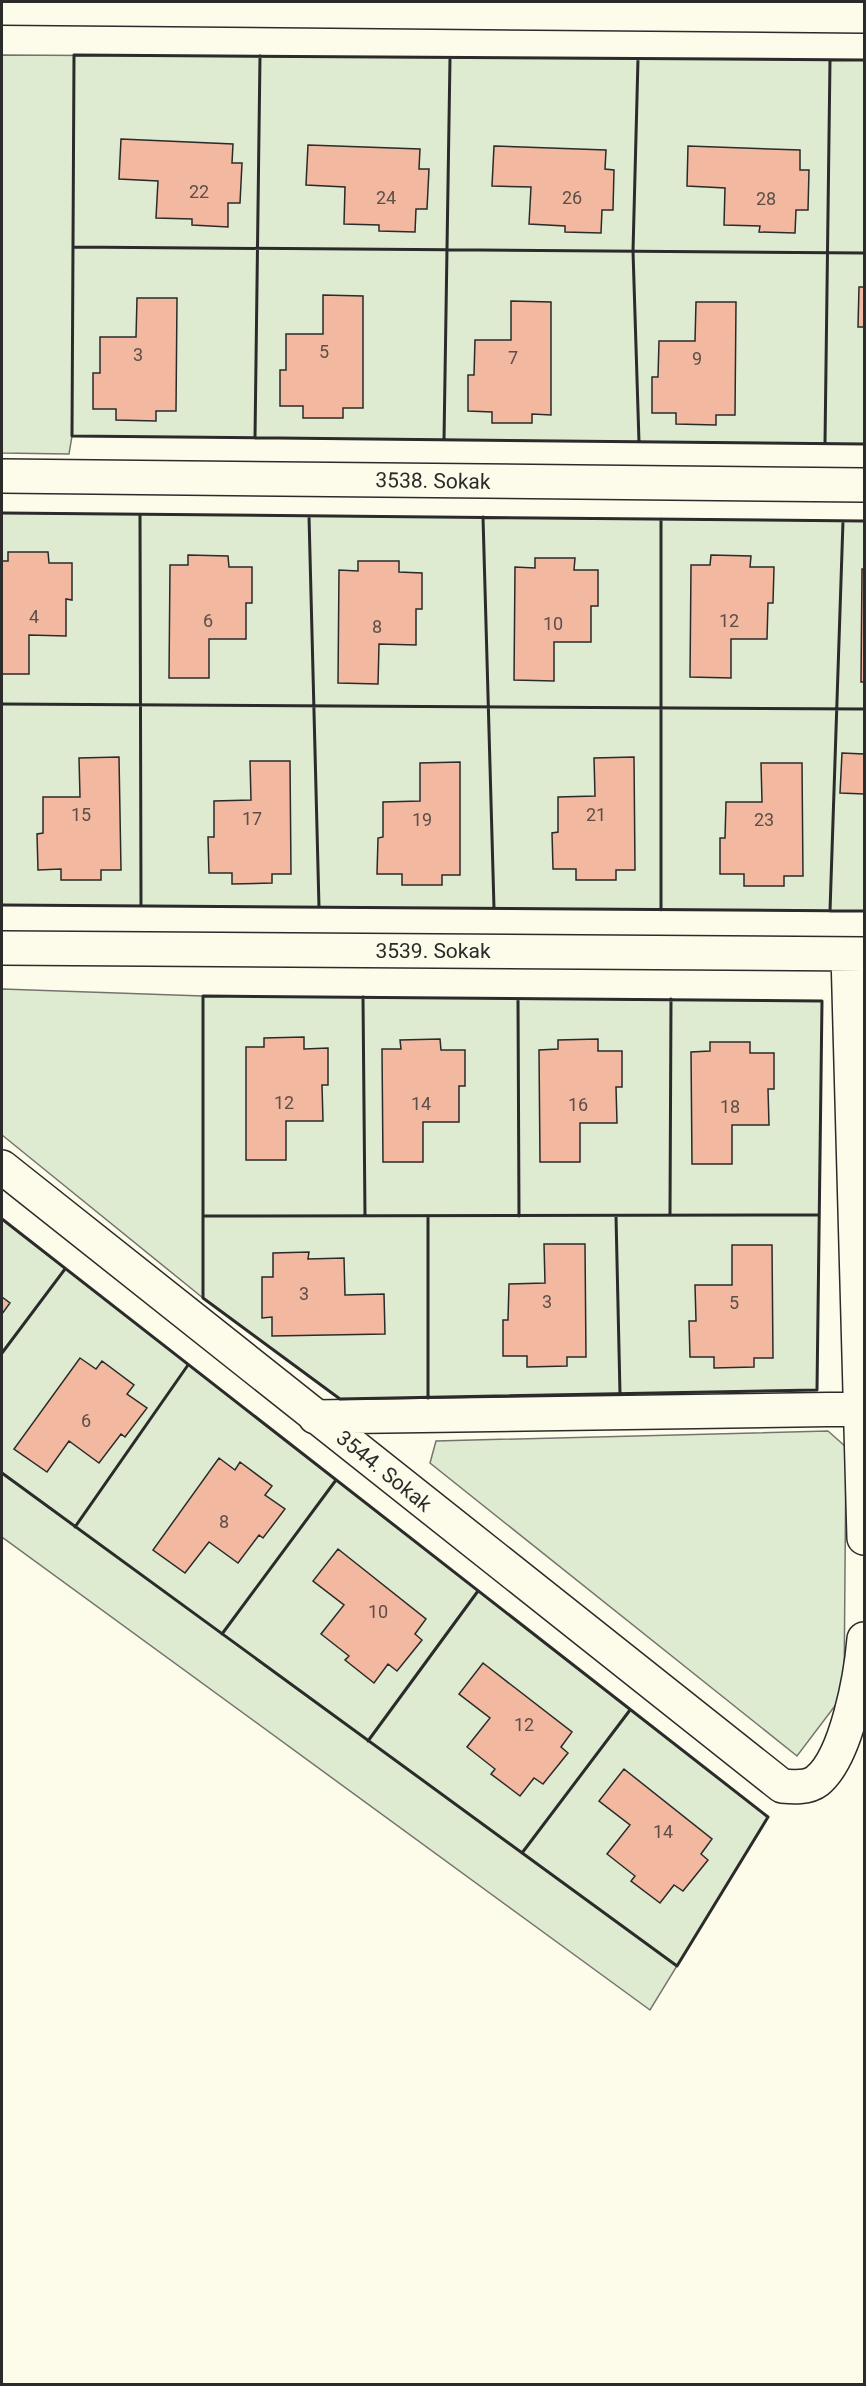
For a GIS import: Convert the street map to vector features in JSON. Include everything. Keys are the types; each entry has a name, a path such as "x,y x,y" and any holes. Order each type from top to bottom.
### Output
{"street":[{"path":"2,8 864,16"},
{"name":"3538. Sokak","path":"2,476 864,485"},
{"name":"3539. Sokak","path":"2,948 856,954"},
{"path":"856,954 864,1538"},
{"name":"3544. Sokak","path":"2,1167 766,1776 782,1786 800,1787 816,1782 827,1769 841,1744 855,1700 864,1639"},
{"path":"315,1417 861,1409"}],"green space":[{"path":"2,55 864,60 864,444 72,436 69,454 2,453"},
{"path":"2,513 864,521 864,911 2,905"},
{"path":"2,989 203,996 822,1001 817,1390 340,1399 203,1298 2,1135"},
{"path":"2,1219 768,1817 650,2010 2,1537"},
{"path":"828,1431 846,1447 844,1694 797,1756 430,1463 436,1441"}],"building":[{"path":"121,139 233,144 232,163 242,163 240,203 228,203 228,227 192,225 192,219 156,218 158,181 119,179"},
{"path":"308,145 420,149 419,169 429,169 427,209 416,209 415,232 379,231 379,225 344,224 345,187 306,185"},
{"path":"494,146 606,150 605,169 614,170 613,210 602,210 601,233 565,232 565,226 529,224 531,187 492,186"},
{"path":"688,146 800,150 800,170 809,170 808,210 796,210 795,233 759,232 760,226 724,225 725,188 687,186"},
{"path":"859,287 864,287 864,327 858,327"},
{"path":"323,295 363,296 363,408 343,408 343,418 303,418 303,406 280,406 280,370 286,370 286,334 323,334"},
{"path":"137,298 177,298 176,411 156,411 156,421 116,420 116,409 93,409 93,373 100,373 100,337 136,337"},
{"path":"511,301 551,302 551,415 532,414 532,423 492,423 492,412 468,411 468,375 474,375 475,340 511,340"},
{"path":"696,302 736,302 735,415 716,415 716,425 676,424 676,413 652,413 652,377 658,377 659,341 695,341"},
{"path":"8,552 48,552 49,563 72,563 72,600 66,599 66,636 29,635 29,674 2,674 2,561 8,561"},
{"path":"188,555 228,556 229,567 252,567 252,603 246,603 246,639 209,639 209,678 169,678 170,565 188,565"},
{"path":"711,555 751,556 750,567 774,567 773,603 768,603 767,639 731,639 731,678 690,677 691,565 710,565"},
{"path":"535,558 575,558 574,570 598,570 598,606 591,606 591,642 554,642 554,681 514,680 515,567 535,568"},
{"path":"358,561 399,561 399,572 422,573 422,609 416,609 416,645 379,644 378,684 338,683 339,570 358,571"},
{"path":"862,569 864,569 864,682 861,682"},
{"path":"842,753 864,754 864,794 840,793"},
{"path":"119,757 121,870 101,870 101,880 61,880 61,869 38,870 37,834 43,833 43,797 80,797 79,758"},
{"path":"634,757 635,870 616,870 616,880 576,880 576,869 553,869 552,833 558,832 558,797 595,796 594,758"},
{"path":"250,761 290,761 291,874 272,874 272,883 232,884 232,873 209,873 208,837 214,837 214,801 251,800"},
{"path":"460,762 460,875 442,875 442,885 402,885 402,874 377,874 378,838 383,837 383,802 420,801 420,763"},
{"path":"761,763 802,763 803,876 784,876 784,886 744,886 744,874 720,874 720,838 725,838 726,802 762,802"},
{"path":"304,1037 304,1049 328,1048 328,1085 322,1085 323,1121 286,1121 286,1160 246,1160 246,1047 264,1047 264,1038"},
{"path":"440,1039 441,1050 465,1050 465,1086 459,1086 459,1122 423,1122 423,1162 383,1162 382,1049 401,1049 400,1040"},
{"path":"598,1039 598,1051 622,1051 622,1087 616,1087 617,1123 580,1123 580,1162 540,1162 539,1050 558,1049 558,1040"},
{"path":"710,1042 750,1042 750,1053 774,1053 774,1089 768,1089 769,1125 732,1125 732,1164 692,1164 691,1052 710,1051"},
{"path":"544,1244 585,1244 586,1357 567,1357 567,1366 527,1367 527,1356 503,1356 503,1320 508,1320 509,1284 545,1283"},
{"path":"732,1245 772,1245 773,1358 754,1358 754,1367 714,1368 714,1357 690,1357 689,1321 696,1321 695,1285 732,1285"},
{"path":"309,1252 308,1259 344,1258 345,1295 384,1294 385,1334 272,1336 272,1317 262,1318 262,1277 273,1277 273,1253"},
{"path":"2,1297 10,1303 2,1314"},
{"path":"80,1358 96,1369 102,1361 134,1385 127,1394 147,1408 125,1437 121,1434 99,1463 69,1441 47,1472 14,1449"},
{"path":"219,1458 235,1470 240,1462 272,1486 265,1495 285,1509 263,1538 259,1535 238,1563 209,1542 185,1573 153,1550"},
{"path":"338,1549 426,1619 415,1634 422,1640 397,1671 388,1664 374,1683 345,1660 349,1656 321,1634 344,1605 313,1581"},
{"path":"483,1663 572,1732 561,1747 568,1753 543,1784 534,1778 520,1796 491,1774 495,1769 467,1747 490,1718 459,1694"},
{"path":"624,1769 712,1839 701,1854 708,1860 683,1891 674,1885 660,1903 631,1881 635,1876 607,1854 630,1825 599,1801"}],"wall":[{"path":"864,60 74,55 72,436 864,444"},
{"path":"255,438 260,56"},
{"path":"444,440 450,58"},
{"path":"638,59 633,251 639,442"},
{"path":"825,443 830,60"},
{"path":"73,247 864,253"},
{"path":"2,513 864,521"},
{"path":"140,515 141,906"},
{"path":"309,516 319,907"},
{"path":"483,517 494,908"},
{"path":"661,519 661,910"},
{"path":"830,911 843,521"},
{"path":"2,704 864,709"},
{"path":"2,905 864,911"},
{"path":"203,996 822,1001 817,1390 340,1399 203,1298 203,996"},
{"path":"363,997 365,1216"},
{"path":"518,999 519,1216"},
{"path":"670,1215 671,999"},
{"path":"203,1216 819,1215"},
{"path":"428,1216 428,1398"},
{"path":"616,1216 620,1394"},
{"path":"2,1219 768,1817 677,1966 2,1473"},
{"path":"2,1353 65,1269"},
{"path":"75,1527 188,1365"},
{"path":"222,1634 336,1480"},
{"path":"368,1741 478,1591"},
{"path":"522,1853 630,1710"}]}
